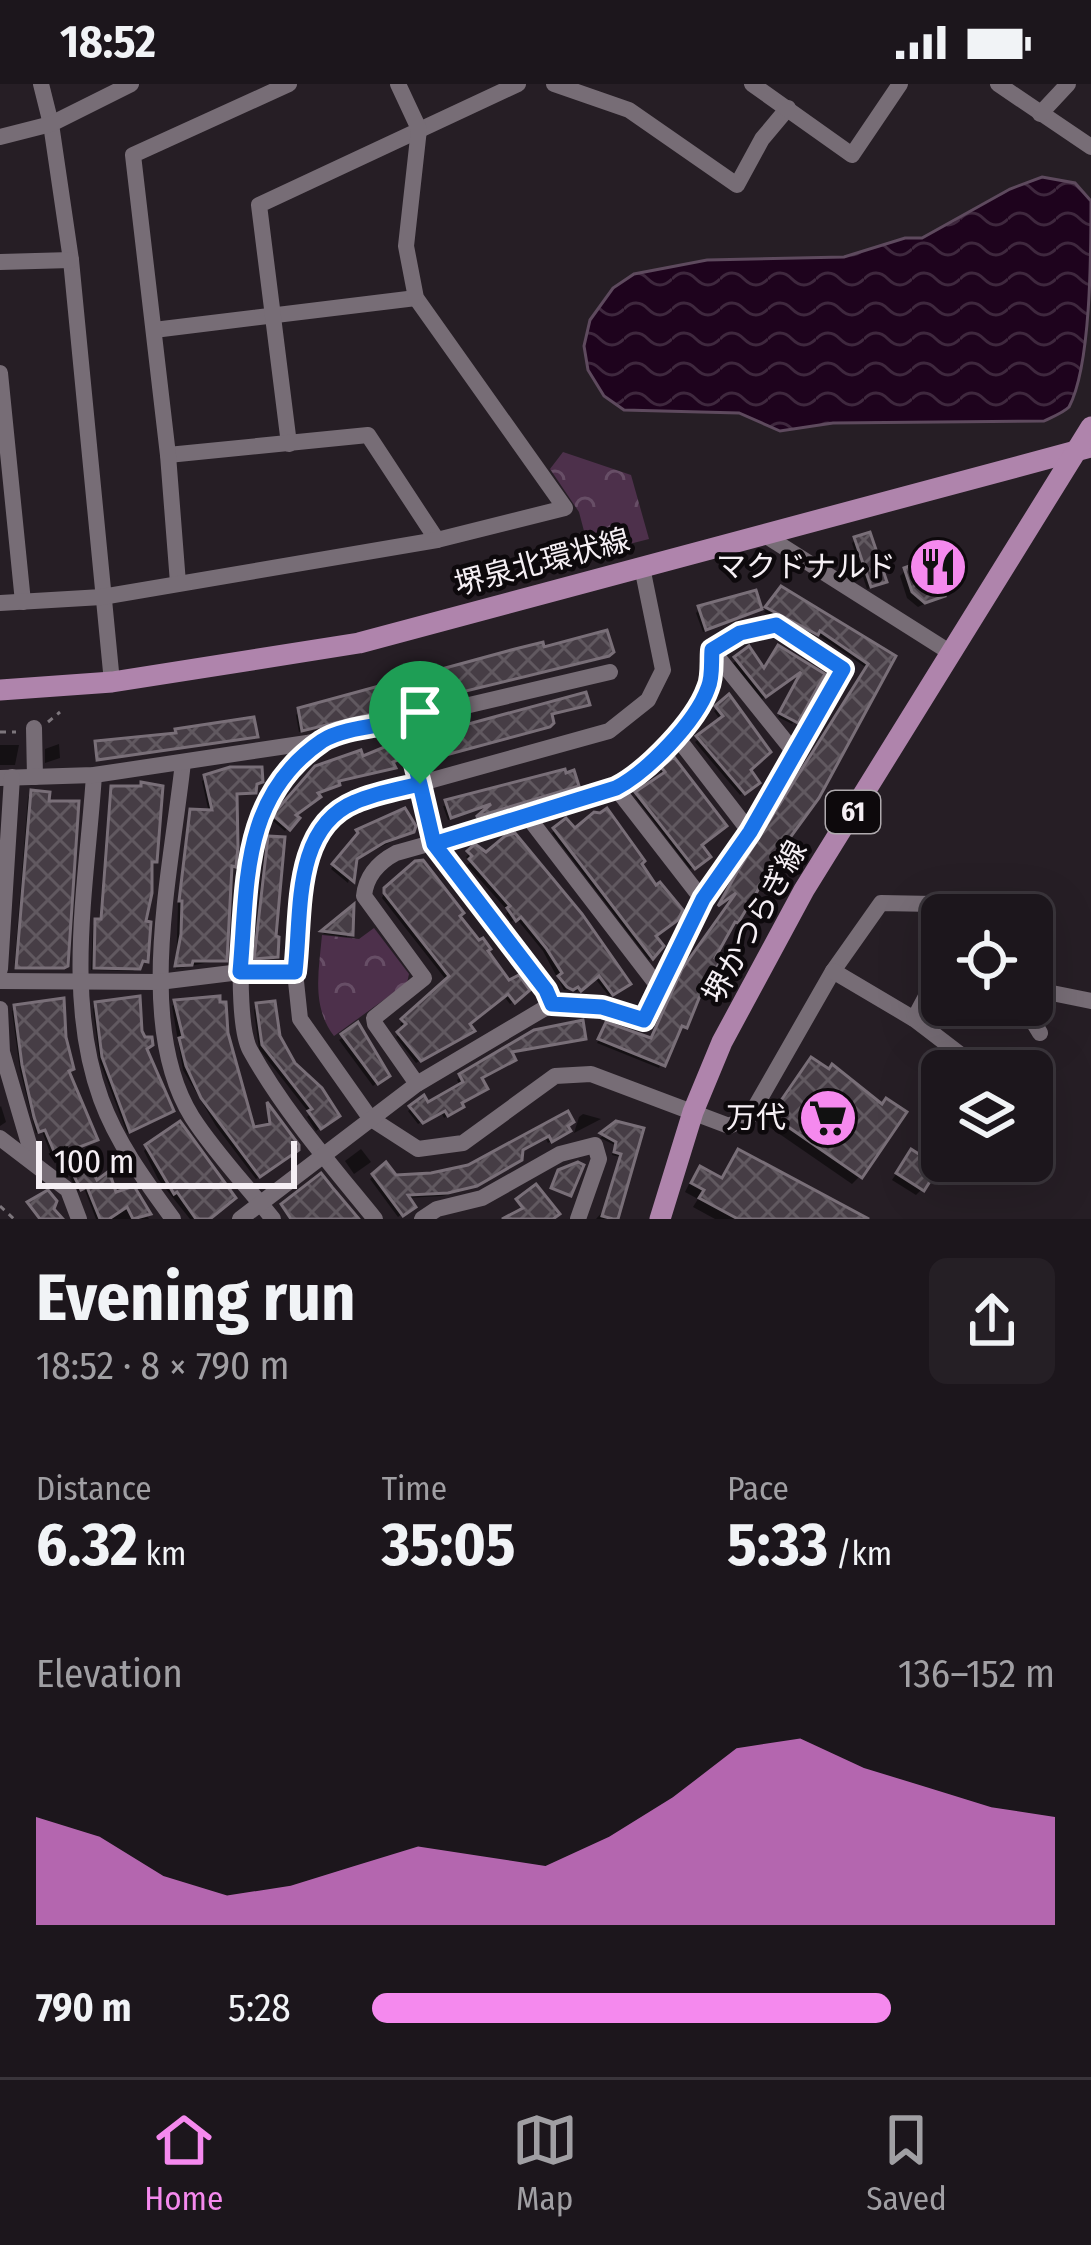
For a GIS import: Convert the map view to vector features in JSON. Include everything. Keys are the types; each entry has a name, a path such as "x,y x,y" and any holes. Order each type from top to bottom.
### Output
{"main road":[{"name":"堺かつらぎ線","path":"660,1219 693,1112 722,1042 804,890 1083,449 1091,427"},
{"name":"堺泉北環状線","path":"0,690 112,682 359,643 1083,449"}],"street":[{"path":"41,84 71,260 112,682"},
{"path":"0,137 51,124 131,84"},
{"path":"178,584 133,154 289,84"},
{"path":"0,603 102,597 436,540 565,508 416,298 406,245 419,129 398,84"},
{"path":"289,444 259,205 518,84"},
{"path":"554,84 629,110 737,185 762,139 788,108"},
{"path":"752,84 852,155 900,84"},
{"path":"998,84 1091,147"},
{"path":"1040,114 1068,84"},
{"path":"0,262 71,260"},
{"path":"154,330 416,298"},
{"path":"0,373 6,494 23,602"},
{"path":"168,455 368,435 436,540"},
{"path":"763,534 951,652"},
{"path":"642,566 663,670 648,700 609,731 353,802 323,824 309,846 295,972 300,1019 370,1118 418,1149 463,1143 555,1076 591,1074 729,1126 750,1116 833,971 881,903 921,904"},
{"path":"240,1219 267,1211 323,1155 417,1084 552,1004 602,1007 644,1020 703,899 750,832 843,669 776,625 740,633 712,650"},
{"path":"417,1084 374,1018 424,978 368,903 365,885 386,859 628,782 676,736 710,687 712,650"},
{"path":"712,650 794,752"},
{"path":"0,969 6,777 94,775 325,739 610,672"},
{"path":"404,720 434,844 552,1004"},
{"path":"34,728 35,777"},
{"path":"676,736 750,832"},
{"path":"325,739 288,772 262,808 253,843 240,972 242,1028 250,1049 323,1155 375,1219"},
{"path":"183,762 159,982 167,1058 191,1116 267,1211"},
{"path":"94,775 80,984 84,1039 102,1102 135,1166 173,1219"},
{"path":"616,788 703,899"},
{"path":"528,817 660,989"},
{"path":"833,971 914,1019 955,1050"},
{"path":"0,980 159,982 240,972 295,972"},
{"path":"1053,993 1091,1001"},
{"path":"914,1019 921,1006"},
{"path":"0,1009 2,1052 34,1161"},
{"path":"1035,1026 1040,1034"},
{"path":"0,1138 68,1190 79,1219"},
{"path":"422,1219 437,1209 482,1198 560,1154 595,1145 599,1160 578,1219"},
{"path":"465,1202 479,1219"}],"path":[{"path":"0,1206 14,1219"}],"green space":[{"path":"563,452 631,475 649,539 590,554 579,512 550,469"},
{"path":"374,928 409,974 407,983 334,1036 319,1000 322,935 359,939"}],"water":[{"path":"1042,177 1075,183 1091,201 1082,365 1069,407 1044,421 833,423 780,431 739,413 624,410 604,396 588,370 584,346 590,320 613,288 634,274 707,260 844,257 905,238 922,238 1010,189"}],"building":[{"path":"870,532 887,582 871,587 854,537"},
{"path":"943,554 950,573 939,577 945,596 925,603 912,592 904,568"},
{"path":"781,586 896,656 819,798 735,922 715,958 720,962 687,1028 682,1026 665,1066 598,1039 606,1022 651,1038 682,969 736,893 718,906 737,872 868,664 820,631 818,635 765,607"},
{"path":"756,590 762,609 706,630 698,606"},
{"path":"607,630 614,652 609,656 302,731 298,708 515,649 543,642 544,647"},
{"path":"778,645 825,674 798,723 779,713 801,672 766,697 734,657 749,646 764,668"},
{"path":"586,692 590,705 552,714 550,727 427,760 424,736"},
{"path":"729,694 771,752 751,770 760,783 745,794 696,736 723,716 715,706"},
{"path":"254,717 258,737 97,760 95,741 176,733 175,729"},
{"path":"394,743 400,759 393,762 396,768 339,781 340,785 318,793 321,797 296,815 300,818 290,830 275,817 315,766 361,750 363,756"},
{"path":"674,757 727,826 702,845 711,857 695,869 635,792 665,772 661,767"},
{"path":"230,767 262,767 263,782 257,784 256,793 237,794 238,847 236,867 232,866 227,961 175,966 190,809 212,810 204,775"},
{"path":"565,769 566,773 574,770 579,786 476,817 491,804 451,818 445,800"},
{"path":"141,782 163,786 146,921 151,922 148,962 143,961 140,969 94,968 111,786 141,786"},
{"path":"31,790 50,792 49,801 79,801 68,966 64,968 16,968"},
{"path":"405,808 416,826 414,832 357,859 354,882 332,864 356,830"},
{"path":"607,808 645,861 642,864 656,885 660,882 683,910 678,920 656,936 664,946 653,959 553,828 566,818 575,828"},
{"path":"515,833 582,914 631,984 613,995 599,976 581,991 567,987 558,976 562,973 546,948 521,917 516,921 510,906 469,859 472,856 467,851 475,844 486,852"},
{"path":"268,836 285,837 278,957 254,959"},
{"path":"423,860 509,980 519,975 530,990 515,1003 508,994 470,1024 475,1031 421,1061 397,1032 406,1024 401,1019 449,976 384,888 415,861"},
{"path":"354,904 353,935 321,931"},
{"path":"140,996 142,1031 145,1037 152,1037 153,1045 147,1049 174,1111 130,1132 102,1057 95,1002"},
{"path":"220,996 220,1002 226,1002 228,1033 254,1127 270,1124 267,1102 299,1145 299,1150 260,1177 201,1098 179,1038 183,1037 174,1000"},
{"path":"64,998 74,1069 69,1071 98,1140 56,1156 34,1117 14,1005"},
{"path":"275,1001 280,1036 295,1063 322,1088 340,1116 321,1129 308,1111 312,1109 262,1045 256,1003"},
{"path":"583,1020 586,1039 512,1052 516,1060 482,1078 488,1089 448,1116 445,1111 423,1123 409,1106 424,1095 428,1102 463,1082 459,1074 534,1030"},
{"path":"358,1022 390,1076 378,1084 341,1034"},
{"path":"811,1057 829,1069 832,1064 882,1104 886,1098 907,1112 862,1178 771,1115"},
{"path":"568,1111 574,1122 568,1126 571,1131 523,1150 522,1160 477,1186 408,1195 416,1207 403,1216 372,1174 386,1162 396,1175 468,1165"},
{"path":"180,1121 236,1198 210,1219 196,1219 174,1194 145,1145"},
{"path":"616,1121 644,1128 618,1219 613,1219 602,1216 621,1154 614,1152 616,1142 600,1133"},
{"path":"738,1149 869,1219 738,1219 699,1198 704,1190 691,1183 700,1166 722,1178"},
{"path":"911,1149 921,1155 921,1182 930,1182 924,1191 896,1173"},
{"path":"87,1161 97,1180 109,1171 116,1192 134,1186 151,1214 133,1219 127,1207 109,1219 100,1219 87,1187 81,1190 72,1172"},
{"path":"578,1162 584,1165 571,1196 551,1188 558,1170"},
{"path":"321,1173 359,1219 291,1219 281,1204"},
{"path":"536,1184 560,1214 553,1219 502,1219 523,1208 516,1199"},
{"path":"48,1190 63,1219 40,1219 27,1202"}],"place":[{"name":"マクドナルド","path":"938,567"},
{"name":"万代","path":"828,1118"}],"route":[{"path":"420,784 404,720 325,739 288,772 262,808 253,843 240,972 295,972 309,846 323,824 353,802 420,784 434,844 552,1004 602,1007 644,1020 703,899 750,832 843,669 776,625 740,633 712,650 710,687 684,728 616,788 434,844 420,784"}]}
